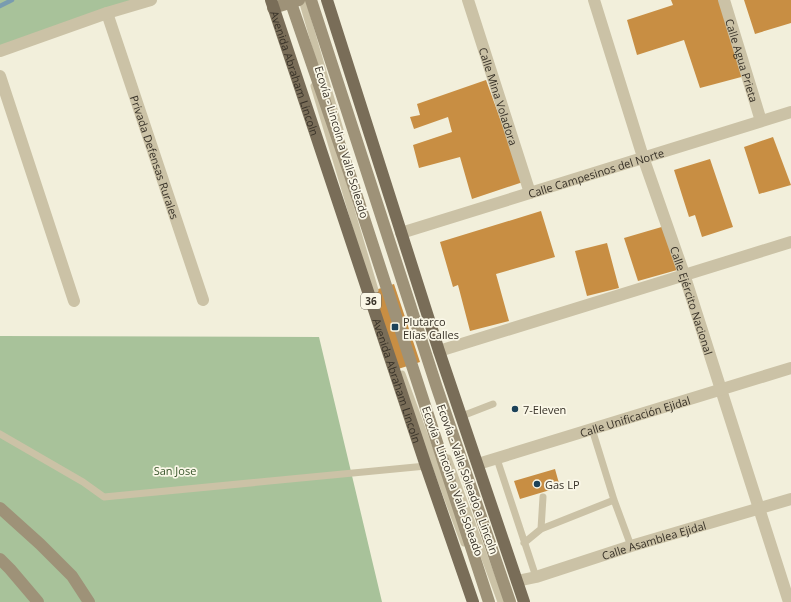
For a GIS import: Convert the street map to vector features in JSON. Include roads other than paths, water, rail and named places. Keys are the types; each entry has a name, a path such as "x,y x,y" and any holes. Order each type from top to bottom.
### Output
{"main road":[{"path":"311,0 437,388 510,602"},
{"path":"327,0 401,232 524,602"},
{"path":"272,4 293,1"},
{"name":"Avenida Abraham Lincoln","path":"293,1 489,602"},
{"name":"Avenida Abraham Lincoln","path":"272,4 426,466 473,602"},
{"path":"0,508 40,544 72,576 88,602"},
{"path":"0,559 38,602"}],"street":[{"path":"0,51 107,13 151,0"},
{"name":"Calle Mina Voladora","path":"468,0 530,193"},
{"name":"Calle Ejército Nacional","path":"594,0 643,157 684,274 788,602"},
{"name":"Calle Agua Prieta","path":"724,0 761,121"},
{"name":"Privada Defensas Rurales","path":"107,13 203,300"},
{"path":"0,76 74,301"},
{"name":"Calle Campesinos del Norte","path":"401,232 791,112"},
{"path":"440,351 791,242"},
{"name":"Calle Unificación Ejidal","path":"478,464 791,368"},
{"name":"Calle Asamblea Ejidal","path":"517,581 536,577 631,546 791,499"}],"lane":[{"path":"293,1 388,286"},
{"name":"Ecovía - Lincoln a Valle Soleado","path":"293,1 375,290"},
{"name":"Ecovía - Valle Soleado a Lincoln","path":"414,364 501,602"},
{"name":"Ecovía - Lincoln a Valle Soleado","path":"399,369 486,602"},
{"path":"462,416 493,404"},
{"path":"592,429 614,500 631,546"},
{"path":"0,434 83,482 104,497 426,466"},
{"path":"497,459 536,577"},
{"path":"541,529 543,496"},
{"path":"524,543 541,529 614,500"}],"waterway":[{"path":"0,6 12,0"}],"place":[{"name":"Plutarco Elías Calles","path":"395,327"},
{"name":"7-Eleven","path":"515,409"},
{"name":"Gas LP","path":"537,484"}],"park label":[{"name":"San Jose","path":"175,470"}]}
